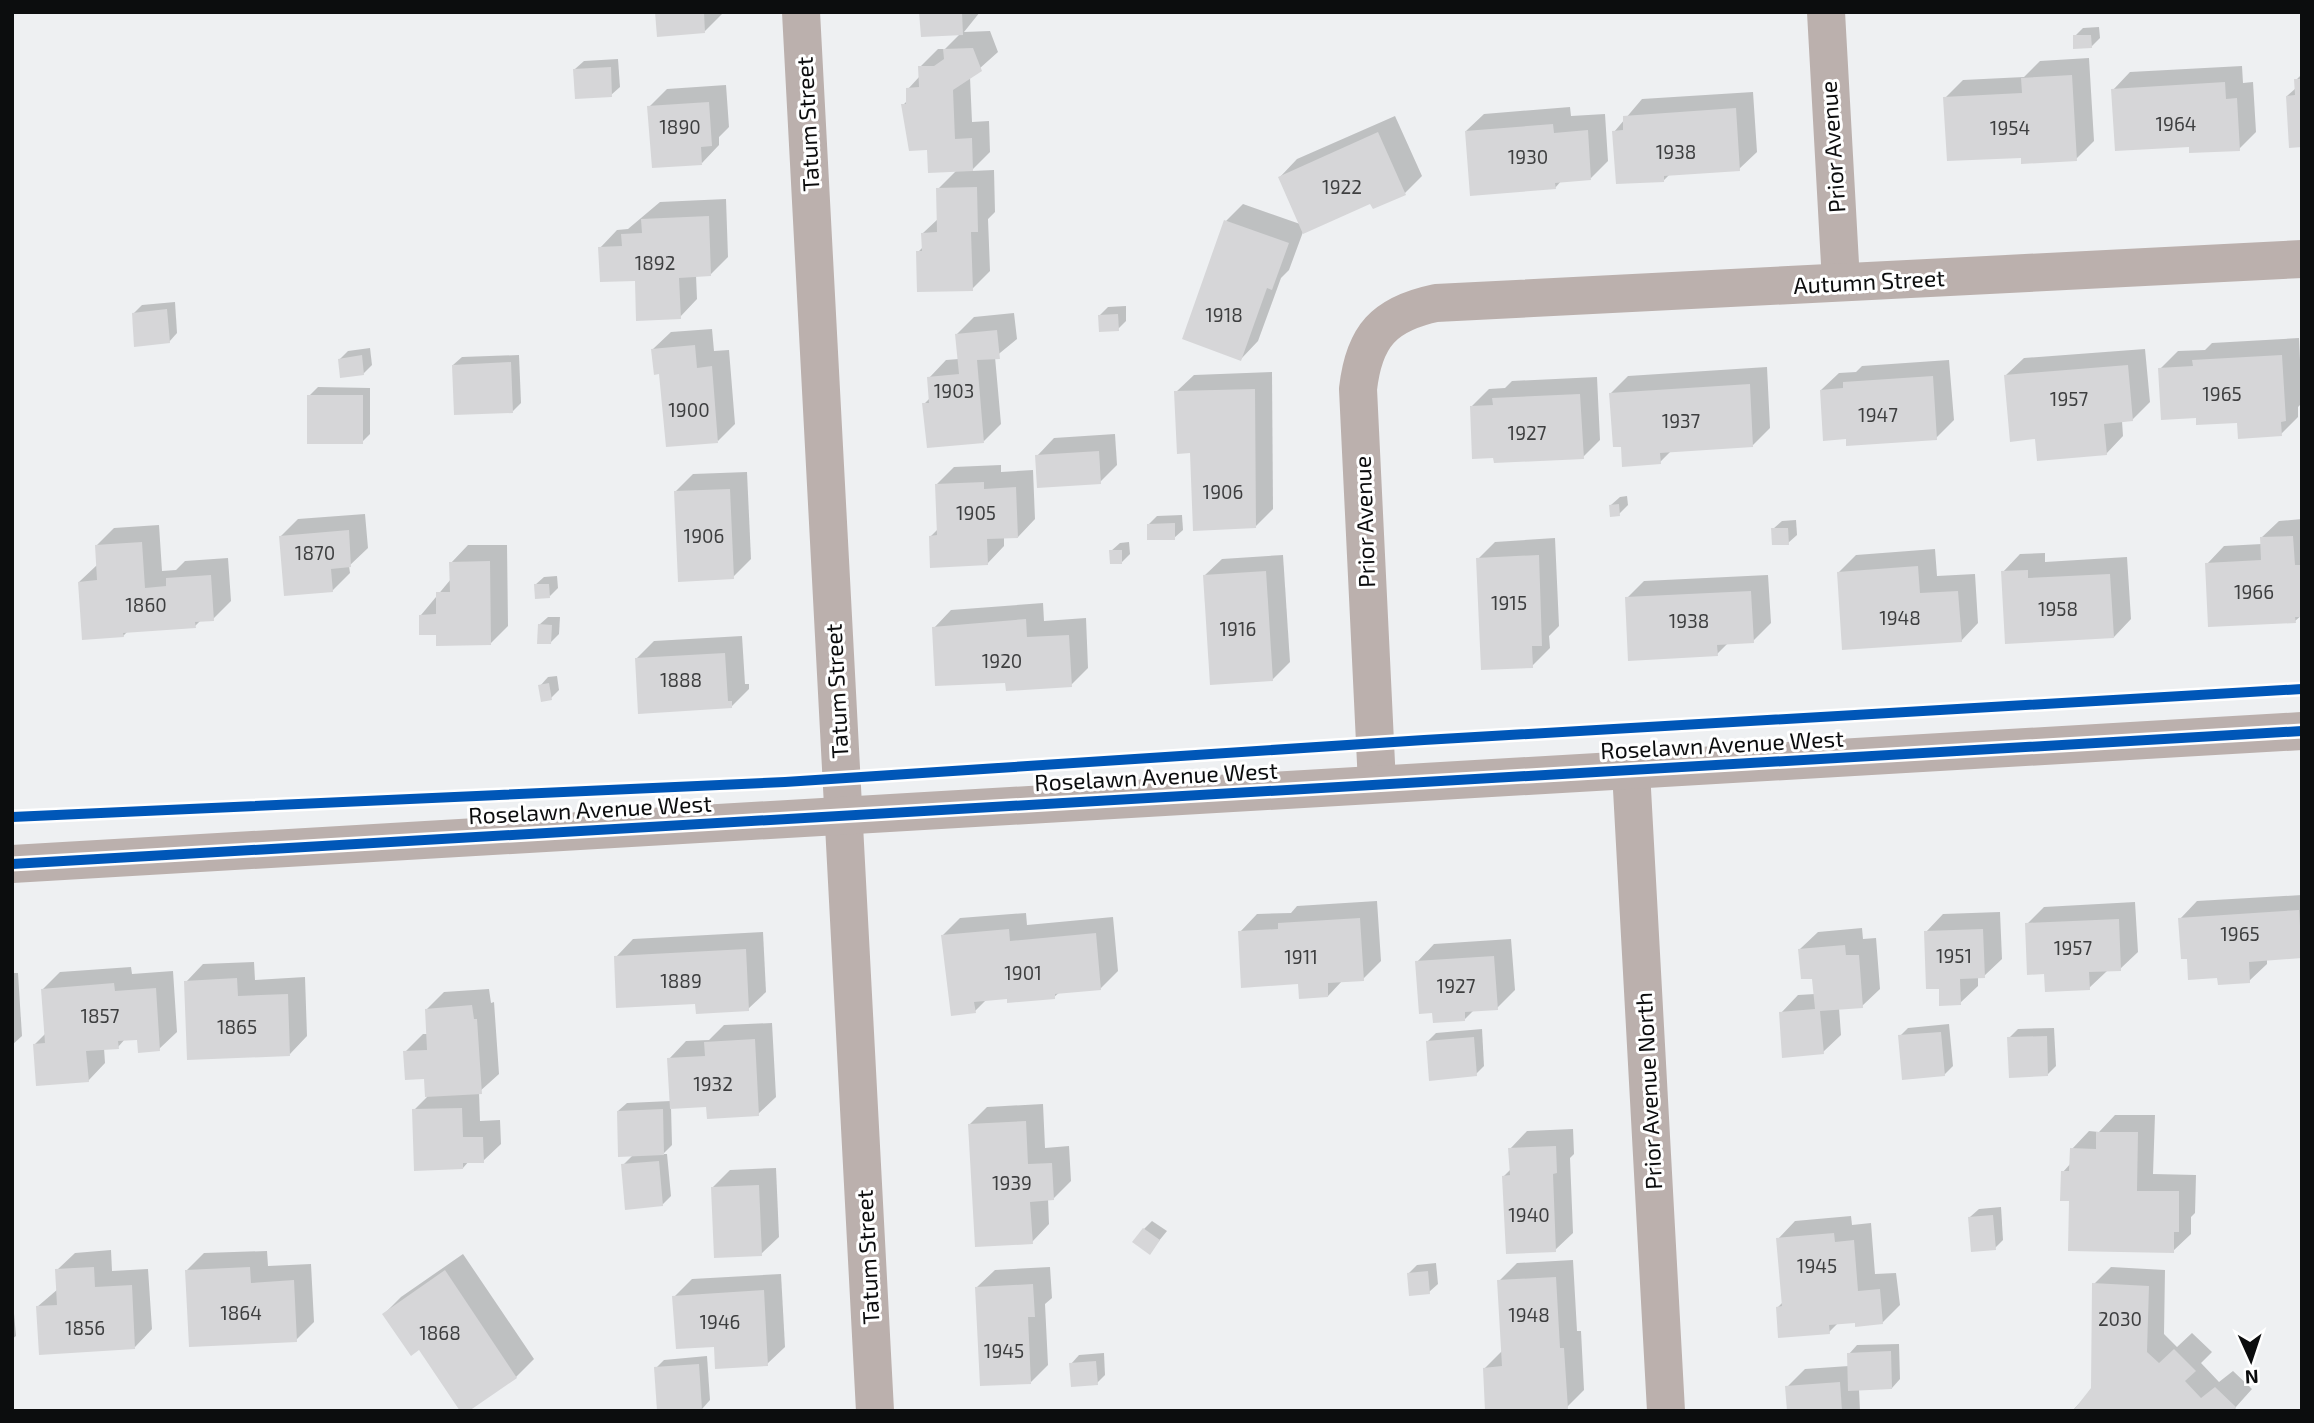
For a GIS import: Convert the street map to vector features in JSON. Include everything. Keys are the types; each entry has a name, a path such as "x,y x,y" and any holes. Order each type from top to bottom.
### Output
{"street":[{"name":"Tatum Street","path":"801,12 875,1411"},
{"name":"Prior Avenue","path":"1826,12 1841,282"},
{"name":"Autumn Street","path":"1436,303 2302,259"},
{"name":"Prior Avenue","path":"1377,784 1359,389 1361,362 1374,336 1395,316 1408,309 1436,303"},
{"name":"Roselawn Avenue West","path":"12,864 2302,731"},
{"name":"Prior Avenue North","path":"1631,771 1666,1411"}],"building":[{"path":"655,12 704,12 705,33 657,37"},
{"path":"919,12 962,12 963,35 921,37"},
{"path":"2073,35 2091,35 2092,48 2073,49"},
{"path":"973,48 982,71 953,90 955,139 972,138 973,171 928,173 927,150 909,151 901,104 906,104 906,88 919,87 918,66 934,66 944,59 943,49"},
{"path":"611,67 612,97 575,99 573,69"},
{"path":"2072,75 2077,161 2021,164 2021,158 1947,161 1943,97 2022,93 2021,78"},
{"path":"2294,79 2302,79 2302,147 2289,148 2286,96 2295,95"},
{"path":"2225,82 2226,99 2237,98 2240,151 2189,153 2189,147 2115,151 2111,89"},
{"path":"709,102 712,146 701,147 702,165 652,168 647,106"},
{"path":"1736,108 1740,171 1664,176 1664,182 1616,184 1612,131 1623,130 1623,116"},
{"path":"1553,124 1554,133 1588,130 1591,180 1555,183 1556,189 1470,196 1465,131"},
{"path":"1378,132 1406,195 1373,209 1370,204 1303,234 1278,177"},
{"path":"977,187 978,232 971,232 973,291 917,292 916,251 922,251 921,233 937,232 936,188"},
{"path":"709,216 711,276 679,278 681,319 636,321 635,281 600,282 598,247 622,246 621,234 642,233 641,219"},
{"path":"1224,220 1289,243 1272,290 1267,288 1241,361 1182,339"},
{"path":"167,309 170,343 134,347 132,313"},
{"path":"1118,314 1119,331 1099,332 1098,315"},
{"path":"997,330 1000,359 977,360 984,443 927,448 922,403 929,403 927,377 959,374 955,334"},
{"path":"695,345 697,368 712,366 718,443 666,447 659,374 654,375 651,349"},
{"path":"362,355 364,375 340,378 338,359"},
{"path":"2282,355 2286,421 2281,422 2282,436 2238,439 2237,423 2196,425 2196,418 2161,420 2158,368 2193,366 2192,360"},
{"path":"511,362 513,413 454,415 452,365"},
{"path":"2128,365 2133,421 2104,424 2107,455 2037,461 2035,439 2010,442 2004,375"},
{"path":"1933,376 1937,440 1846,446 1846,439 1823,441 1820,390 1843,388 1843,382"},
{"path":"1750,384 1753,447 1660,453 1661,464 1622,467 1621,447 1613,447 1609,393"},
{"path":"1255,389 1256,528 1193,531 1190,453 1177,454 1174,391"},
{"path":"1580,394 1584,459 1494,463 1493,458 1472,459 1470,406 1493,405 1492,398"},
{"path":"307,395 363,395 363,444 307,444"},
{"path":"1099,451 1101,484 1037,488 1035,455"},
{"path":"984,482 984,489 1016,487 1018,538 987,539 988,565 930,568 929,536 937,535 935,484"},
{"path":"730,489 734,579 678,582 674,491"},
{"path":"1619,504 1620,516 1610,517 1609,505"},
{"path":"1175,523 1175,540 1147,540 1147,524"},
{"path":"1771,528 1788,528 1789,545 1772,545"},
{"path":"349,530 351,567 331,569 333,592 284,596 279,536"},
{"path":"2293,536 2295,565 2302,565 2302,617 2295,617 2296,623 2208,627 2205,563 2261,560 2260,537"},
{"path":"142,542 145,588 166,586 166,578 211,575 214,621 195,622 196,628 123,633 124,637 82,640 78,582 97,580 95,545"},
{"path":"1109,550 1122,550 1122,564 1110,564"},
{"path":"1539,555 1542,646 1532,646 1533,668 1481,670 1476,558"},
{"path":"490,561 491,645 436,646 436,635 419,635 419,615 436,614 436,592 450,592 449,562"},
{"path":"1918,566 1920,593 1958,591 1962,642 1842,650 1837,572"},
{"path":"2028,570 2028,578 2110,574 2114,638 2005,644 2001,571"},
{"path":"1266,571 1273,681 1210,685 1203,575"},
{"path":"534,584 549,584 550,598 535,599"},
{"path":"1751,591 1754,643 1717,645 1718,656 1628,661 1625,597"},
{"path":"1026,619 1027,637 1069,635 1072,687 1006,691 1005,683 935,686 932,627"},
{"path":"538,624 552,625 551,644 537,644"},
{"path":"725,653 728,701 732,701 732,708 638,714 635,658"},
{"path":"549,683 552,700 541,702 538,685"},
{"path":"2299,910 2302,958 2249,962 2250,983 2218,985 2217,978 2188,980 2187,959 2181,959 2178,918"},
{"path":"1360,918 1364,981 1328,983 1328,997 1299,999 1298,984 1241,988 1238,931 1278,929 1278,923"},
{"path":"2119,919 2121,971 2089,972 2090,990 2045,992 2044,974 2027,975 2025,923"},
{"path":"1009,929 1010,941 1096,933 1101,990 1055,994 1055,999 1007,1003 1007,999 974,1002 976,1013 951,1016 941,935"},
{"path":"1983,929 1985,978 1960,979 1961,1005 1939,1006 1939,989 1926,989 1924,931"},
{"path":"1845,945 1846,955 1859,955 1863,1008 1820,1011 1824,1054 1782,1058 1779,1012 1815,1009 1812,979 1801,979 1798,949"},
{"path":"746,949 749,1011 696,1014 695,1004 616,1008 614,956"},
{"path":"1494,956 1498,1010 1465,1012 1465,1021 1433,1023 1432,1013 1419,1014 1415,961"},
{"path":"237,978 238,996 288,994 290,1056 187,1060 184,981"},
{"path":"114,983 115,991 156,988 160,1051 138,1053 137,1040 118,1041 119,1049 86,1051 89,1082 36,1086 33,1044 45,1043 41,989"},
{"path":"472,1005 474,1019 477,1019 482,1094 425,1097 424,1079 405,1080 403,1051 427,1050 425,1009"},
{"path":"1941,1032 1945,1076 1902,1080 1898,1035"},
{"path":"2047,1036 2048,1076 2009,1078 2007,1037"},
{"path":"1474,1037 1477,1076 1429,1081 1426,1041"},
{"path":"755,1039 759,1116 707,1119 706,1107 670,1109 667,1058 705,1056 704,1042"},
{"path":"462,1108 463,1137 483,1137 484,1163 463,1163 463,1169 414,1171 412,1109"},
{"path":"663,1109 664,1155 618,1157 617,1111"},
{"path":"1026,1121 1028,1164 1052,1163 1054,1200 1030,1202 1033,1244 975,1247 968,1124"},
{"path":"2096,1132 2138,1132 2137,1191 2179,1191 2179,1232 2174,1232 2174,1253 2068,1251 2069,1201 2060,1201 2061,1171 2069,1171 2070,1148 2096,1149"},
{"path":"1556,1146 1557,1173 1553,1174 1556,1252 1506,1254 1502,1176 1510,1175 1508,1148"},
{"path":"659,1161 663,1206 625,1210 621,1164"},
{"path":"759,1185 762,1256 714,1258 711,1187"},
{"path":"1993,1215 1996,1250 1971,1252 1968,1217"},
{"path":"1143,1228 1160,1240 1150,1255 1132,1242"},
{"path":"1834,1233 1835,1242 1854,1240 1858,1291 1880,1289 1883,1324 1855,1327 1855,1323 1829,1325 1830,1334 1778,1338 1776,1307 1782,1306 1776,1238"},
{"path":"94,1267 95,1287 132,1285 135,1349 39,1355 36,1306 57,1305 55,1269"},
{"path":"250,1267 251,1283 294,1280 297,1342 189,1347 185,1270"},
{"path":"445,1270 517,1378 469,1411 460,1411 419,1350 411,1356 382,1314"},
{"path":"1428,1271 1430,1294 1409,1296 1407,1273"},
{"path":"1556,1277 1560,1348 1564,1348 1568,1409 1485,1411 1483,1368 1502,1366 1497,1280"},
{"path":"2092,1283 2149,1286 2147,1352 2159,1363 2174,1349 2196,1371 2185,1381 2201,1398 2215,1387 2236,1407 2233,1411 2073,1411 2091,1388"},
{"path":"1033,1284 1035,1317 1028,1317 1031,1384 980,1386 975,1287"},
{"path":"764,1290 768,1366 715,1369 714,1347 676,1349 672,1296"},
{"path":"1891,1351 1892,1389 1848,1391 1847,1353"},
{"path":"1096,1361 1098,1385 1071,1387 1069,1363"},
{"path":"699,1364 702,1410 657,1411 654,1367"},
{"path":"1840,1382 1842,1411 1787,1411 1785,1386"}],"cycle path":[{"path":"12,817 785,782 1424,740 2302,689"},
{"path":"12,864 2302,731"}]}
